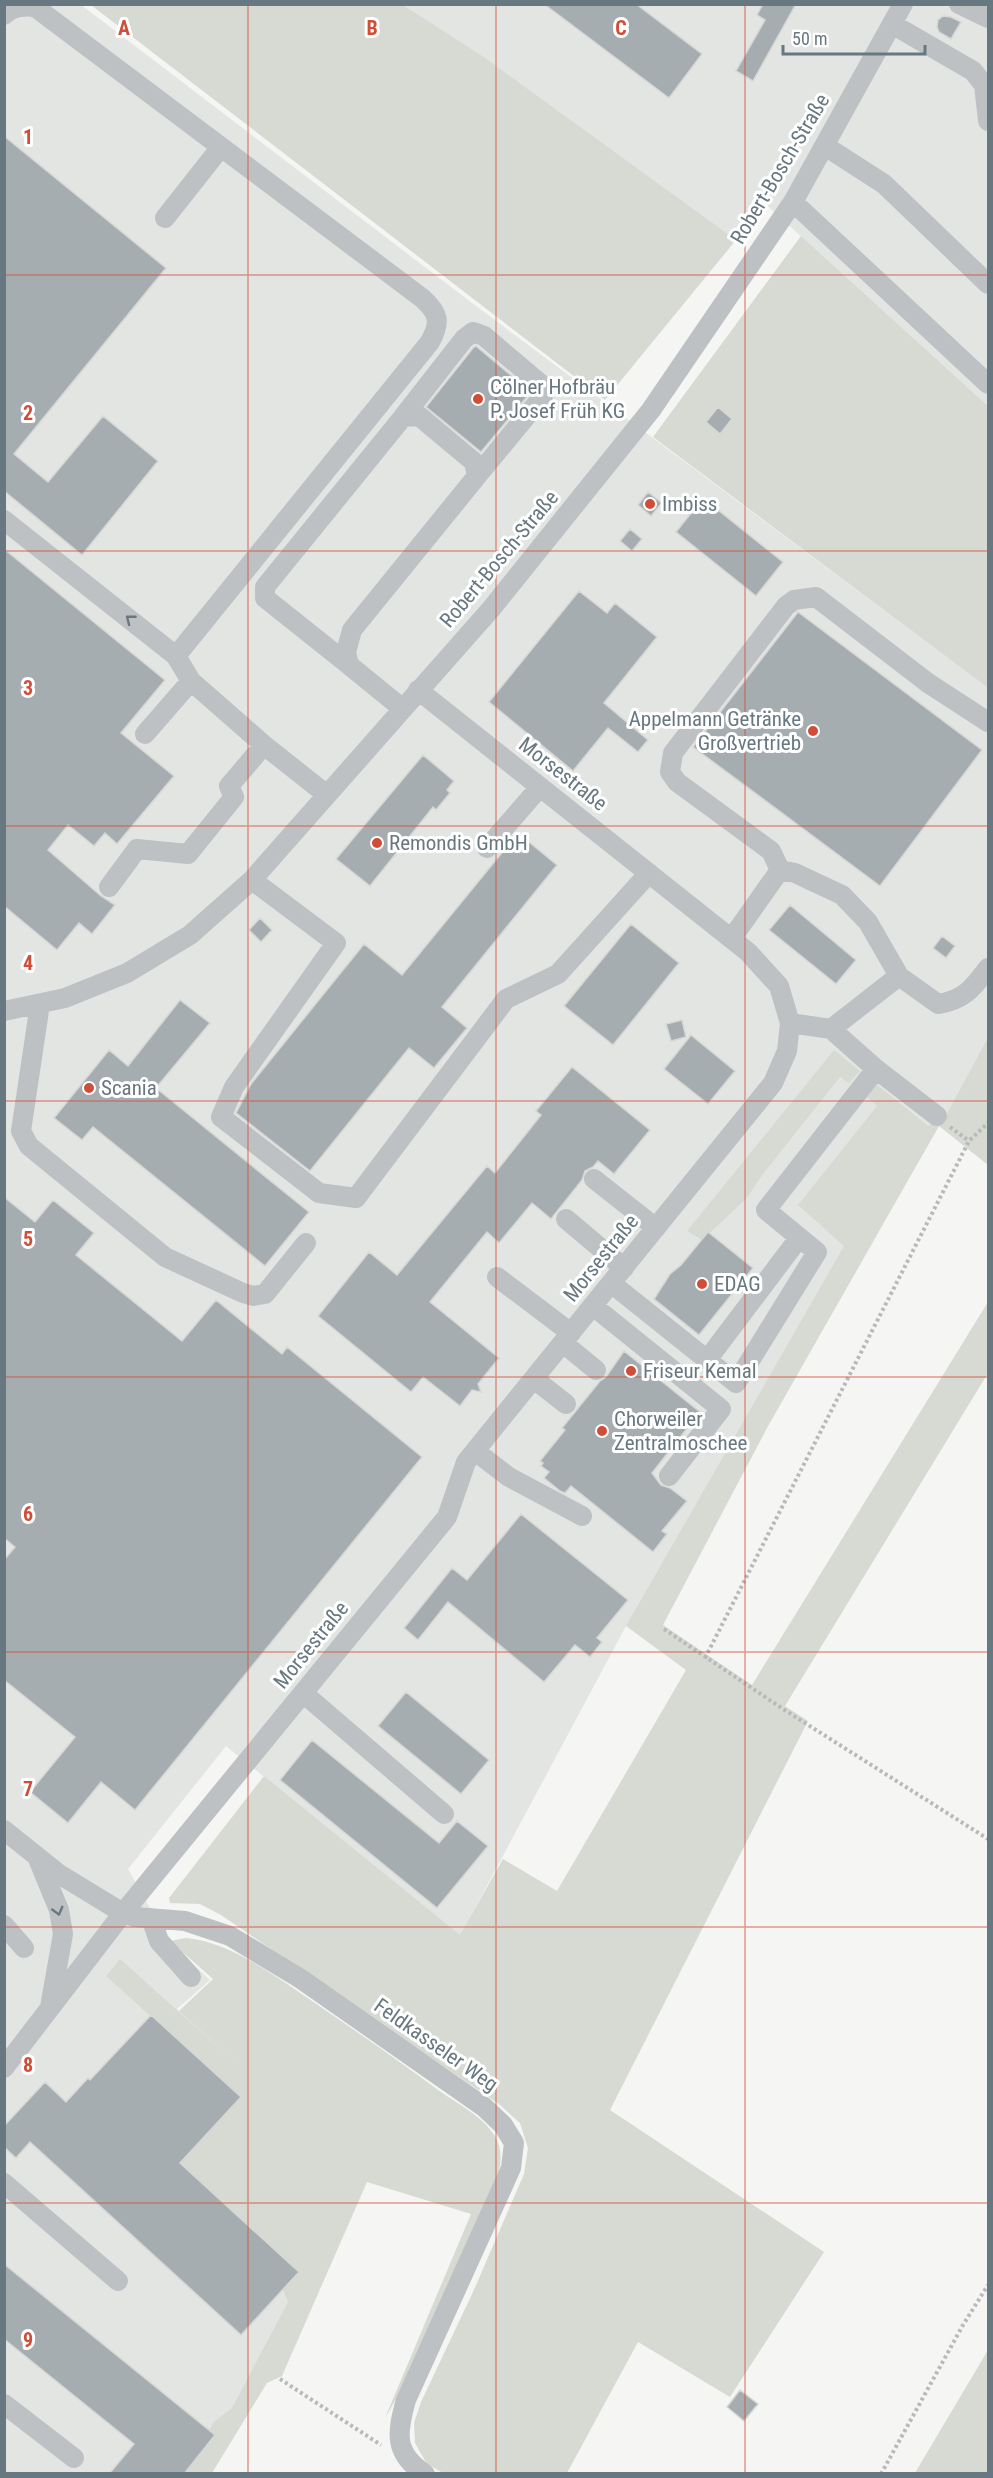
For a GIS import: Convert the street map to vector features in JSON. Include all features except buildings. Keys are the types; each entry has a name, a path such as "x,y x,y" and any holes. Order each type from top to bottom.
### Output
{"street":[{"name":"Robert-Bosch-Straße","path":"4,1011 65,998 127,973 190,935 252,880 490,609 651,410 793,202 903,4"},
{"path":"959,4 988,18"},
{"path":"4,15 8,11 23,6 35,7 422,298 436,312 438,322 430,342 176,656"},
{"path":"892,24 973,71 986,82 988,121"},
{"path":"825,146 884,184 988,284"},
{"path":"165,218 221,147"},
{"path":"793,202 988,384"},
{"path":"349,665 346,652 352,630 543,396 543,386 484,336 473,332 464,339 265,587 265,598 403,709"},
{"path":"403,417 419,416 474,462 477,476"},
{"path":"4,520 176,656 191,681 264,746 327,795"},
{"path":"780,870 771,851 676,782 670,772 673,753 786,606 794,600 816,597 928,683 988,722"},
{"path":"145,734 191,681"},
{"name":"Morsestraße","path":"4,2068 123,1913 447,1516 466,1462 773,1083 787,1051 790,1023 779,986 748,952 418,690"},
{"path":"109,887 137,849 188,854 234,796 229,786 264,746"},
{"path":"487,848 540,787"},
{"path":"732,938 780,870"},
{"path":"780,870 795,873 842,895 868,922 899,976 938,1004 956,1001 974,986 988,968"},
{"path":"252,880 336,943 234,1087 221,1117 319,1193 356,1198 506,999 558,974 649,873"},
{"path":"831,1029 899,976"},
{"path":"40,1004 21,1131 29,1146 165,1257 253,1296 265,1294 306,1243"},
{"path":"790,1023 831,1029 876,1069 937,1116"},
{"path":"611,1283 735,1383 817,1252 766,1210 876,1069"},
{"path":"594,1179 656,1228"},
{"path":"566,1219 624,1268"},
{"path":"707,1360 799,1238"},
{"path":"497,1277 567,1338 596,1370"},
{"path":"593,1306 721,1409 669,1476"},
{"path":"534,1379 566,1404"},
{"path":"476,1451 510,1477 582,1516"},
{"path":"303,1693 444,1814"},
{"name":"Feldkasseler Weg","path":"6,1834 59,1874 123,1913 185,1921 230,1936 301,1979 484,2107 503,2125 513,2143 511,2168 406,2400 399,2425 399,2445 412,2465 425,2474"},
{"path":"37,1856 58,1910 63,1934 49,2011"},
{"path":"151,1918 159,1941 191,1977"},
{"path":"4,1925 24,1948"},
{"path":"4,2183 118,2281"},
{"path":"4,2404 74,2458"}],"path":[{"path":"705,1658 969,1142 988,1123"},
{"path":"664,1629 705,1658 988,1839"},
{"path":"881,2474 963,2325 988,2285"},
{"path":"280,2379 384,2447"}],"shaded area":[{"path":"80,4 476,306 988,688 988,1037 946,1115 626,1626 460,1936 226,1746 128,1869 169,1942 210,1980 177,2009 367,2182 201,2473 5,2474 4,5"},
{"path":"91,5 403,5 484,57 736,240 605,400"},
{"path":"403,5 988,5 988,406 761,200 731,237 484,57"},
{"path":"801,236 988,406 988,688 653,437"},
{"path":"988,1037 988,1165 939,1126 767,1428 663,1625 752,1685 988,1302 988,1373 785,1706 808,1721 610,2110 824,2252 730,2397 638,2342 567,2473 443,2473 427,2464 415,2443 414,2423 421,2402 473,2292 524,2174 528,2148 520,2123 499,2104 221,1915 200,1904 170,1903 169,1898 264,1776 460,1935 503,1859 557,1891 686,1670 626,1626 844,1246 798,1205 877,1106 865,1095 875,1083 928,1126 946,1115"},
{"path":"834,1050 860,1071 849,1083 840,1077 746,1199 702,1240 687,1231"},
{"path":"186,1938 204,1941 238,1954 285,1983 474,2114 492,2132 498,2142 500,2152 498,2175 399,2394 385,2418 471,2214 367,2182 282,2376 267,2383 212,2473 184,2473 215,2436 209,2430 214,2422 232,2408 288,2302 283,2289 299,2272 180,2163 240,2097 106,1976 120,1959 235,2062 179,2011 213,1979 170,1941"},
{"path":"988,2350 988,2473 915,2473"}],"place":[{"name":"Cölner Hofbräu P. Josef Früh KG","path":"478,399"},
{"name":"Imbiss","path":"650,504"},
{"name":"Appelmann Getränke Großvertrieb","path":"813,731"},
{"name":"Remondis GmbH","path":"377,843"},
{"name":"Scania","path":"89,1088"},
{"name":"EDAG","path":"702,1284"},
{"name":"Friseur Kemal","path":"631,1371"},
{"name":"Chorweiler Zentralmoschee","path":"602,1431"}]}
